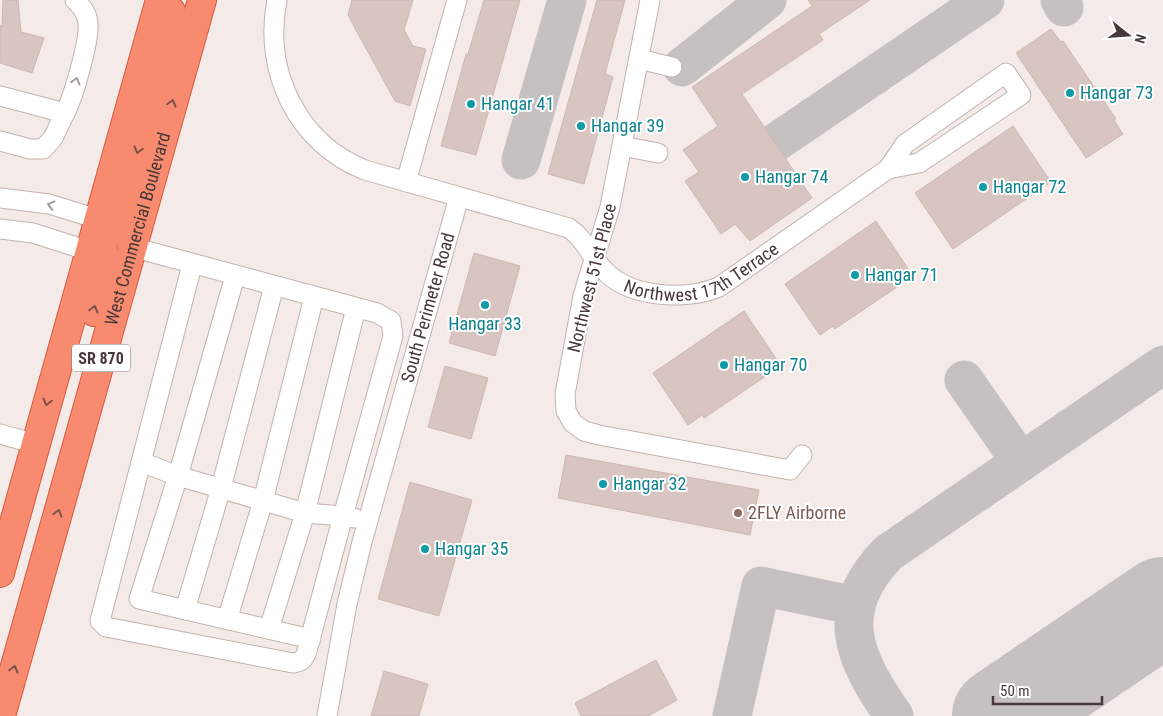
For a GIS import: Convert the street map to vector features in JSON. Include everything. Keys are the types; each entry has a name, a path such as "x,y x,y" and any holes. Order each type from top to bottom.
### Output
{"highway":[{"name":"SR 870","path":"0,572 160,0"},
{"path":"132,247 123,218 124,200 164,58 171,13 170,0"},
{"path":"191,39 192,0"},
{"name":"West Commercial Boulevard","path":"1,716 202,0"},
{"path":"72,461 73,407 77,376 105,270 105,252 98,219"}],"street":[{"path":"0,141 30,149 43,149 53,138 71,99 88,36 88,22 84,8 76,0"},
{"path":"277,0 273,30 277,65 286,94 300,120 317,138 348,162 366,170 459,197"},
{"path":"406,182 457,0"},
{"name":"Northwest 51st Place","path":"650,0 610,207 583,296 566,389 566,411 573,424 592,434 790,470 802,455"},
{"path":"639,59 672,67"},
{"path":"1006,73 1021,95 919,163 888,169 905,144 1006,73"},
{"path":"0,96 64,113"},
{"path":"622,146 658,153"},
{"name":"Northwest 17th Terrace","path":"459,197 569,228 584,242 613,279 638,290 681,294 709,291 728,282 888,169"},
{"name":"South Perimeter Road","path":"328,716 349,597 367,521 459,197"},
{"path":"0,198 49,204 98,219"},
{"path":"0,229 33,233 89,251"},
{"path":"132,247 192,265 356,308 386,317 392,321 394,328 310,638 304,658 300,662 293,663 106,626 102,624 100,617 192,265"},
{"path":"235,276 178,476 139,599 310,638"},
{"path":"185,610 221,488 274,286"},
{"path":"227,620 263,501 314,297"},
{"path":"269,629 305,513 356,308"},
{"path":"0,434 36,444"},
{"path":"141,462 178,476 305,513 343,516 367,521"}],"building":[{"path":"3,0 18,0 21,32 44,38 32,73 0,63 0,25 2,26"},
{"path":"352,0 413,0 404,30 413,46 426,49 410,106 395,101 357,32 348,15"},
{"name":"Hangar 41","path":"484,0 520,0 476,155 441,146 466,54 468,54"},
{"name":"Hangar 39","path":"597,0 625,0 605,74 613,77 584,184 548,174"},
{"name":"Hangar 74","path":"808,0 870,0 819,34 823,40 742,94 812,198 750,241 735,224 721,234 685,181 699,172 683,150 718,126 692,87 812,6"},
{"name":"Hangar 73","path":"1051,29 1061,42 1063,41 1116,119 1114,120 1123,134 1086,158 1016,53"},
{"name":"Hangar 72","path":"1013,126 1051,182 953,249 915,193"},
{"name":"Hangar 71","path":"876,221 913,276 835,329 833,326 820,335 785,284"},
{"name":"Hangar 33","path":"474,253 520,266 495,356 449,343"},
{"name":"Hangar 70","path":"744,311 781,366 704,418 702,415 688,425 653,373"},
{"path":"445,366 488,378 471,439 428,427"},
{"path":"566,455 759,490 750,535 558,498"},
{"name":"Hangar 35","path":"410,482 472,500 439,616 378,599"},
{"path":"656,660 677,700 648,716 581,716 575,703"},
{"path":"384,671 428,684 419,716 371,716"}],"taxiway":[{"path":"521,160 567,0"},
{"path":"682,67 767,0"},
{"path":"775,143 985,0"},
{"path":"1060,0 1064,7"},
{"path":"894,716 868,674 859,654 855,634 854,615 860,595 870,574 888,553 1163,365"},
{"path":"964,380 1021,462"},
{"path":"732,716 761,586 856,606"}],"runway":[{"path":"1001,716 1163,606"}],"place":[{"name":"Hangar 73","path":"1070,93"},
{"name":"Hangar 41","path":"471,104"},
{"name":"Hangar 39","path":"581,126"},
{"name":"Hangar 74","path":"745,177"},
{"name":"Hangar 72","path":"983,187"},
{"name":"Hangar 71","path":"855,275"},
{"name":"Hangar 33","path":"485,305"},
{"name":"Hangar 70","path":"724,365"},
{"name":"Hangar 32","path":"603,484"},
{"name":"2FLY Airborne","path":"738,513"},
{"name":"Hangar 35","path":"425,549"}]}
